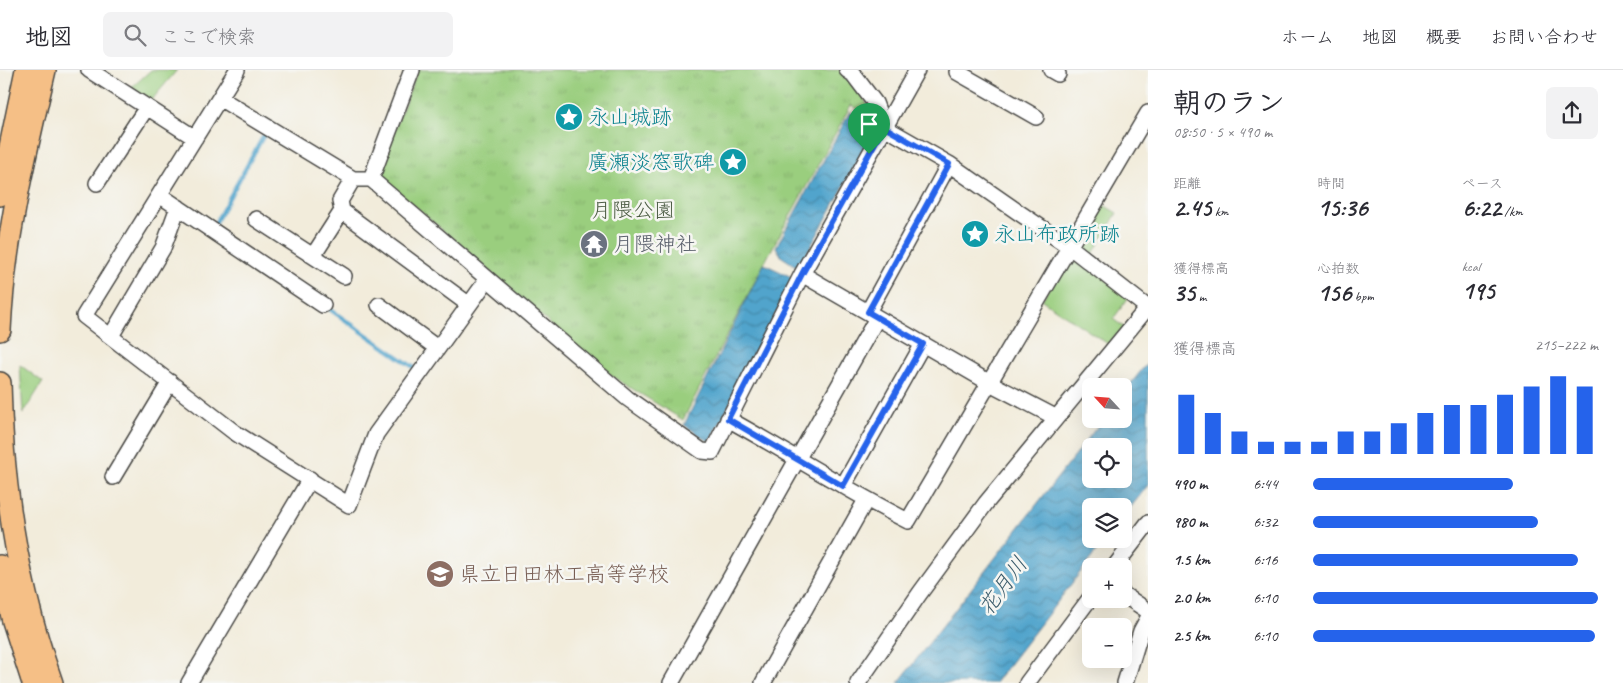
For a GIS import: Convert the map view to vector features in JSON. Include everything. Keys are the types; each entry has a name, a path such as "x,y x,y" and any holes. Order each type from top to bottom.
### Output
{"highway":[{"path":"0,195 26,70"},
{"path":"0,330 12,223 22,169 45,70"},
{"path":"0,383 2,437 13,533 33,624 52,683"},
{"path":"0,566 13,621 33,683"}],"street":[{"path":"235,70 221,99 84,316 234,432 349,505 376,434 468,304 488,280"},
{"path":"371,180 412,70"},
{"path":"847,70 853,74 874,103 884,127 949,164 1070,247 1148,308 1055,417 986,503 918,596 858,683"},
{"path":"221,99 353,179 371,180 627,398 702,451 712,452 802,274 917,70"},
{"path":"958,70 957,72 1036,117"},
{"path":"93,71 195,138"},
{"path":"97,184 147,108"},
{"path":"728,419 798,458 866,500 908,521 1148,113"},
{"path":"671,683 798,458 949,164"},
{"path":"353,179 340,201 342,211 468,304"},
{"path":"160,196 323,306"},
{"path":"111,336 163,248 178,207"},
{"path":"313,256 342,211"},
{"path":"256,219 344,276"},
{"path":"802,274 990,383 1055,417"},
{"path":"379,305 437,348"},
{"path":"843,486 923,344"},
{"path":"113,477 170,382"},
{"path":"189,683 310,479"},
{"path":"763,683 866,500"},
{"path":"1121,558 1148,523"},
{"path":"1132,600 1148,611"},
{"path":"1027,683 1083,608"},
{"path":"1125,683 1140,631 1148,618"}],"green space":[{"path":"151,70 177,70 151,101 131,88"},
{"name":"月隈公園","path":"418,70 840,70 851,77 877,121 851,105 767,258 683,420 605,372 377,173"},
{"path":"1100,203 1117,213 1091,257 1075,244"},
{"path":"1070,251 1129,297 1113,319 1125,328 1108,344 1042,300"},
{"path":"20,365 43,382 23,414"}],"water":[{"path":"850,112 876,128 799,268 782,257 776,247"},
{"path":"764,264 794,278 710,442 684,425"},
{"name":"花月川","path":"1148,362 1148,485 1132,506 1132,498 1082,498 1082,548 1099,548 1091,558 1082,558 1082,570 995,683 898,683 1082,446 1082,488 1132,488 1132,438 1088,438 1096,428 1132,428 1132,382"}],"waterway":[{"path":"213,227 264,135"},
{"path":"325,306 416,369"}],"place":[{"name":"永山城跡","path":"569,117"},
{"name":"廣瀬淡窓歌碑","path":"733,162"},
{"name":"永山布政所跡","path":"975,234"},
{"name":"月隈神社","path":"594,244"},
{"name":"県立日田林工高等学校","path":"440,574"}],"route":[{"path":"884,127 949,164 868,312 923,344 843,486 798,458 728,419 802,274 869,154 884,127"}]}
